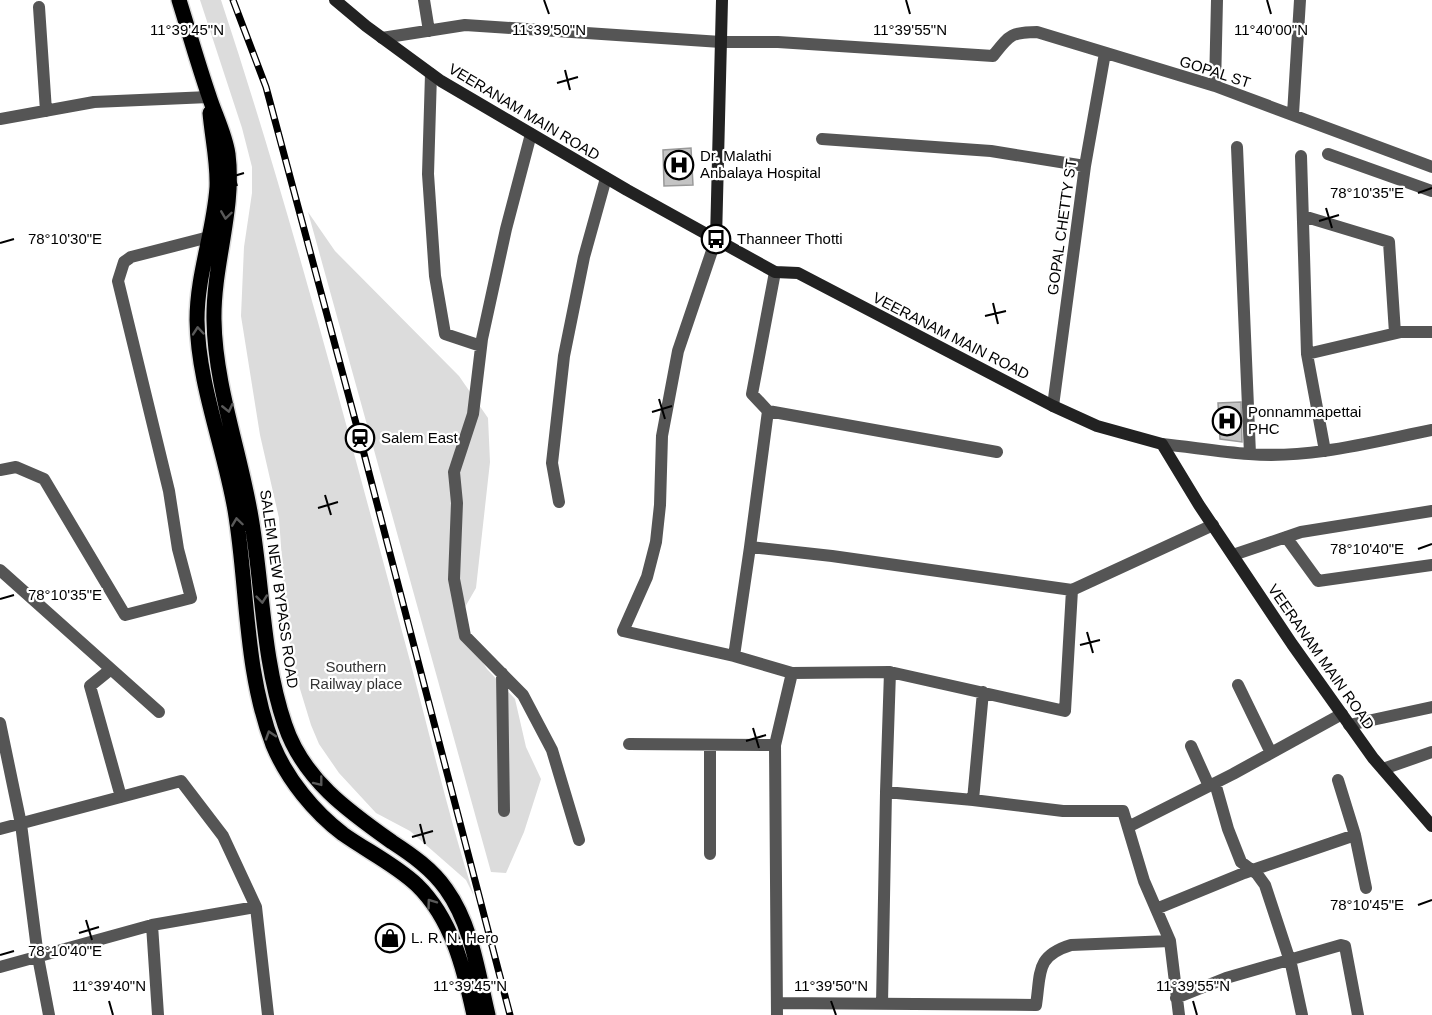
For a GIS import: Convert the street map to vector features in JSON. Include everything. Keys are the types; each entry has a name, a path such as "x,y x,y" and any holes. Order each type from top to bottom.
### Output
{"main road":[{"name":"SALEM NEW BYPASS ROAD","path":"180,0 228,153 228,204 214,298 216,346 219,372 245,483 272,677 285,728 297,751 324,790 349,812 416,858 446,889 466,929 488,1015"},
{"name":"VEERANAM MAIN ROAD","path":"334,0 431,74 606,178 775,272 798,273 1053,406 1097,426 1162,444 1233,555 1346,719 1383,769 1432,826"},
{"path":"716,240 722,0"},
{"name":"SALEM NEW BYPASS ROAD","path":"209,97 217,186 198,297 197,322 201,360 235,510 255,680 273,745 286,770 317,809 342,832 416,884 432,903 454,943 464,969 474,1015"}],"street":[{"path":"424,0 429,31"},
{"path":"1215,86 1217,0"},
{"path":"1293,114 1300,0"},
{"path":"39,7 46,111"},
{"path":"382,38 465,25 721,42"},
{"name":"GOPAL ST","path":"721,42 778,42 993,56 1008,37 1022,32 1037,32 1215,86 1432,166"},
{"name":"GOPAL CHETTY ST","path":"1053,406 1085,166 1105,53"},
{"path":"431,74 429,174 435,276 445,334 481,346"},
{"path":"0,119 94,102 209,97"},
{"path":"531,134 506,229 481,346 473,414 454,472 457,503 454,579 465,636 523,695 552,750 579,840"},
{"path":"822,139 991,151 1085,166"},
{"path":"1237,147 1250,454"},
{"path":"1328,154 1432,191"},
{"path":"1301,156 1307,354 1325,451"},
{"path":"559,502 552,464 564,356 584,257 606,178"},
{"path":"1303,216 1389,242 1395,333"},
{"path":"0,470 16,467 44,479 125,615 191,598 118,281 124,262 131,257 209,237"},
{"path":"716,240 678,351 662,436 660,505 656,542 647,577 623,631 734,656 792,673 890,672 1065,711 1072,590"},
{"path":"775,272 752,394 768,411 997,452"},
{"path":"1307,354 1395,333 1432,333"},
{"path":"734,656 768,411"},
{"path":"1162,444 1250,454 1325,451 1432,430"},
{"path":"1233,555 1301,532 1432,511"},
{"path":"750,548 832,556 1072,590 1213,525"},
{"path":"1286,537 1318,581 1432,565"},
{"path":"0,570 159,712"},
{"path":"111,669 90,686 121,797"},
{"path":"882,1004 890,672"},
{"path":"502,673 504,811"},
{"path":"792,673 775,745 777,1009 882,1004 1036,1010 1041,971 1050,953 1071,945 1170,941"},
{"path":"1238,685 1271,753"},
{"path":"973,800 983,692"},
{"path":"1128,827 1271,753 1346,719 1432,707"},
{"path":"0,723 21,824 38,957 49,1015"},
{"path":"629,744 775,745"},
{"path":"710,745 710,854"},
{"path":"1191,746 1212,784 1241,862 1257,874 1265,885 1289,960 1302,1015"},
{"path":"1383,769 1432,752"},
{"path":"1338,780 1366,888"},
{"path":"0,829 181,781 223,836 256,907 268,1015"},
{"path":"886,792 1063,811 1123,811 1144,881 1170,941 1179,1015"},
{"path":"1156,909 1252,870 1354,835"},
{"path":"0,967 152,925 256,907"},
{"path":"152,925 158,1015"},
{"path":"1176,998 1226,978 1341,945 1345,946 1358,1015"}],"green space":[{"name":"Southern Railway place","path":"200,0 221,0 247,82 320,329 448,808 474,896 466,880 410,831 376,813 339,773 319,744 311,725 287,631 279,518 260,435 241,316 244,247 252,193 252,167 242,128"},
{"path":"308,212 335,251 459,376 488,418 490,462 476,588 457,621 487,669 515,699 526,747 541,779 524,832 506,873 491,872"}],"building":[{"path":"691,148 693,185 664,186 663,150"},
{"path":"1241,402 1242,442 1220,439 1218,403"}],"railway":[{"path":"233,0 266,87 510,1015"}],"place":[{"name":"Dr. Malathi Anbalaya Hospital","path":"679,165"},
{"name":"Thanneer Thotti","path":"716,239"},
{"name":"Ponnammapettai PHC","path":"1227,421"},
{"name":"Salem East","path":"360,438"},
{"name":"L. R. N. Hero","path":"390,938"}]}
